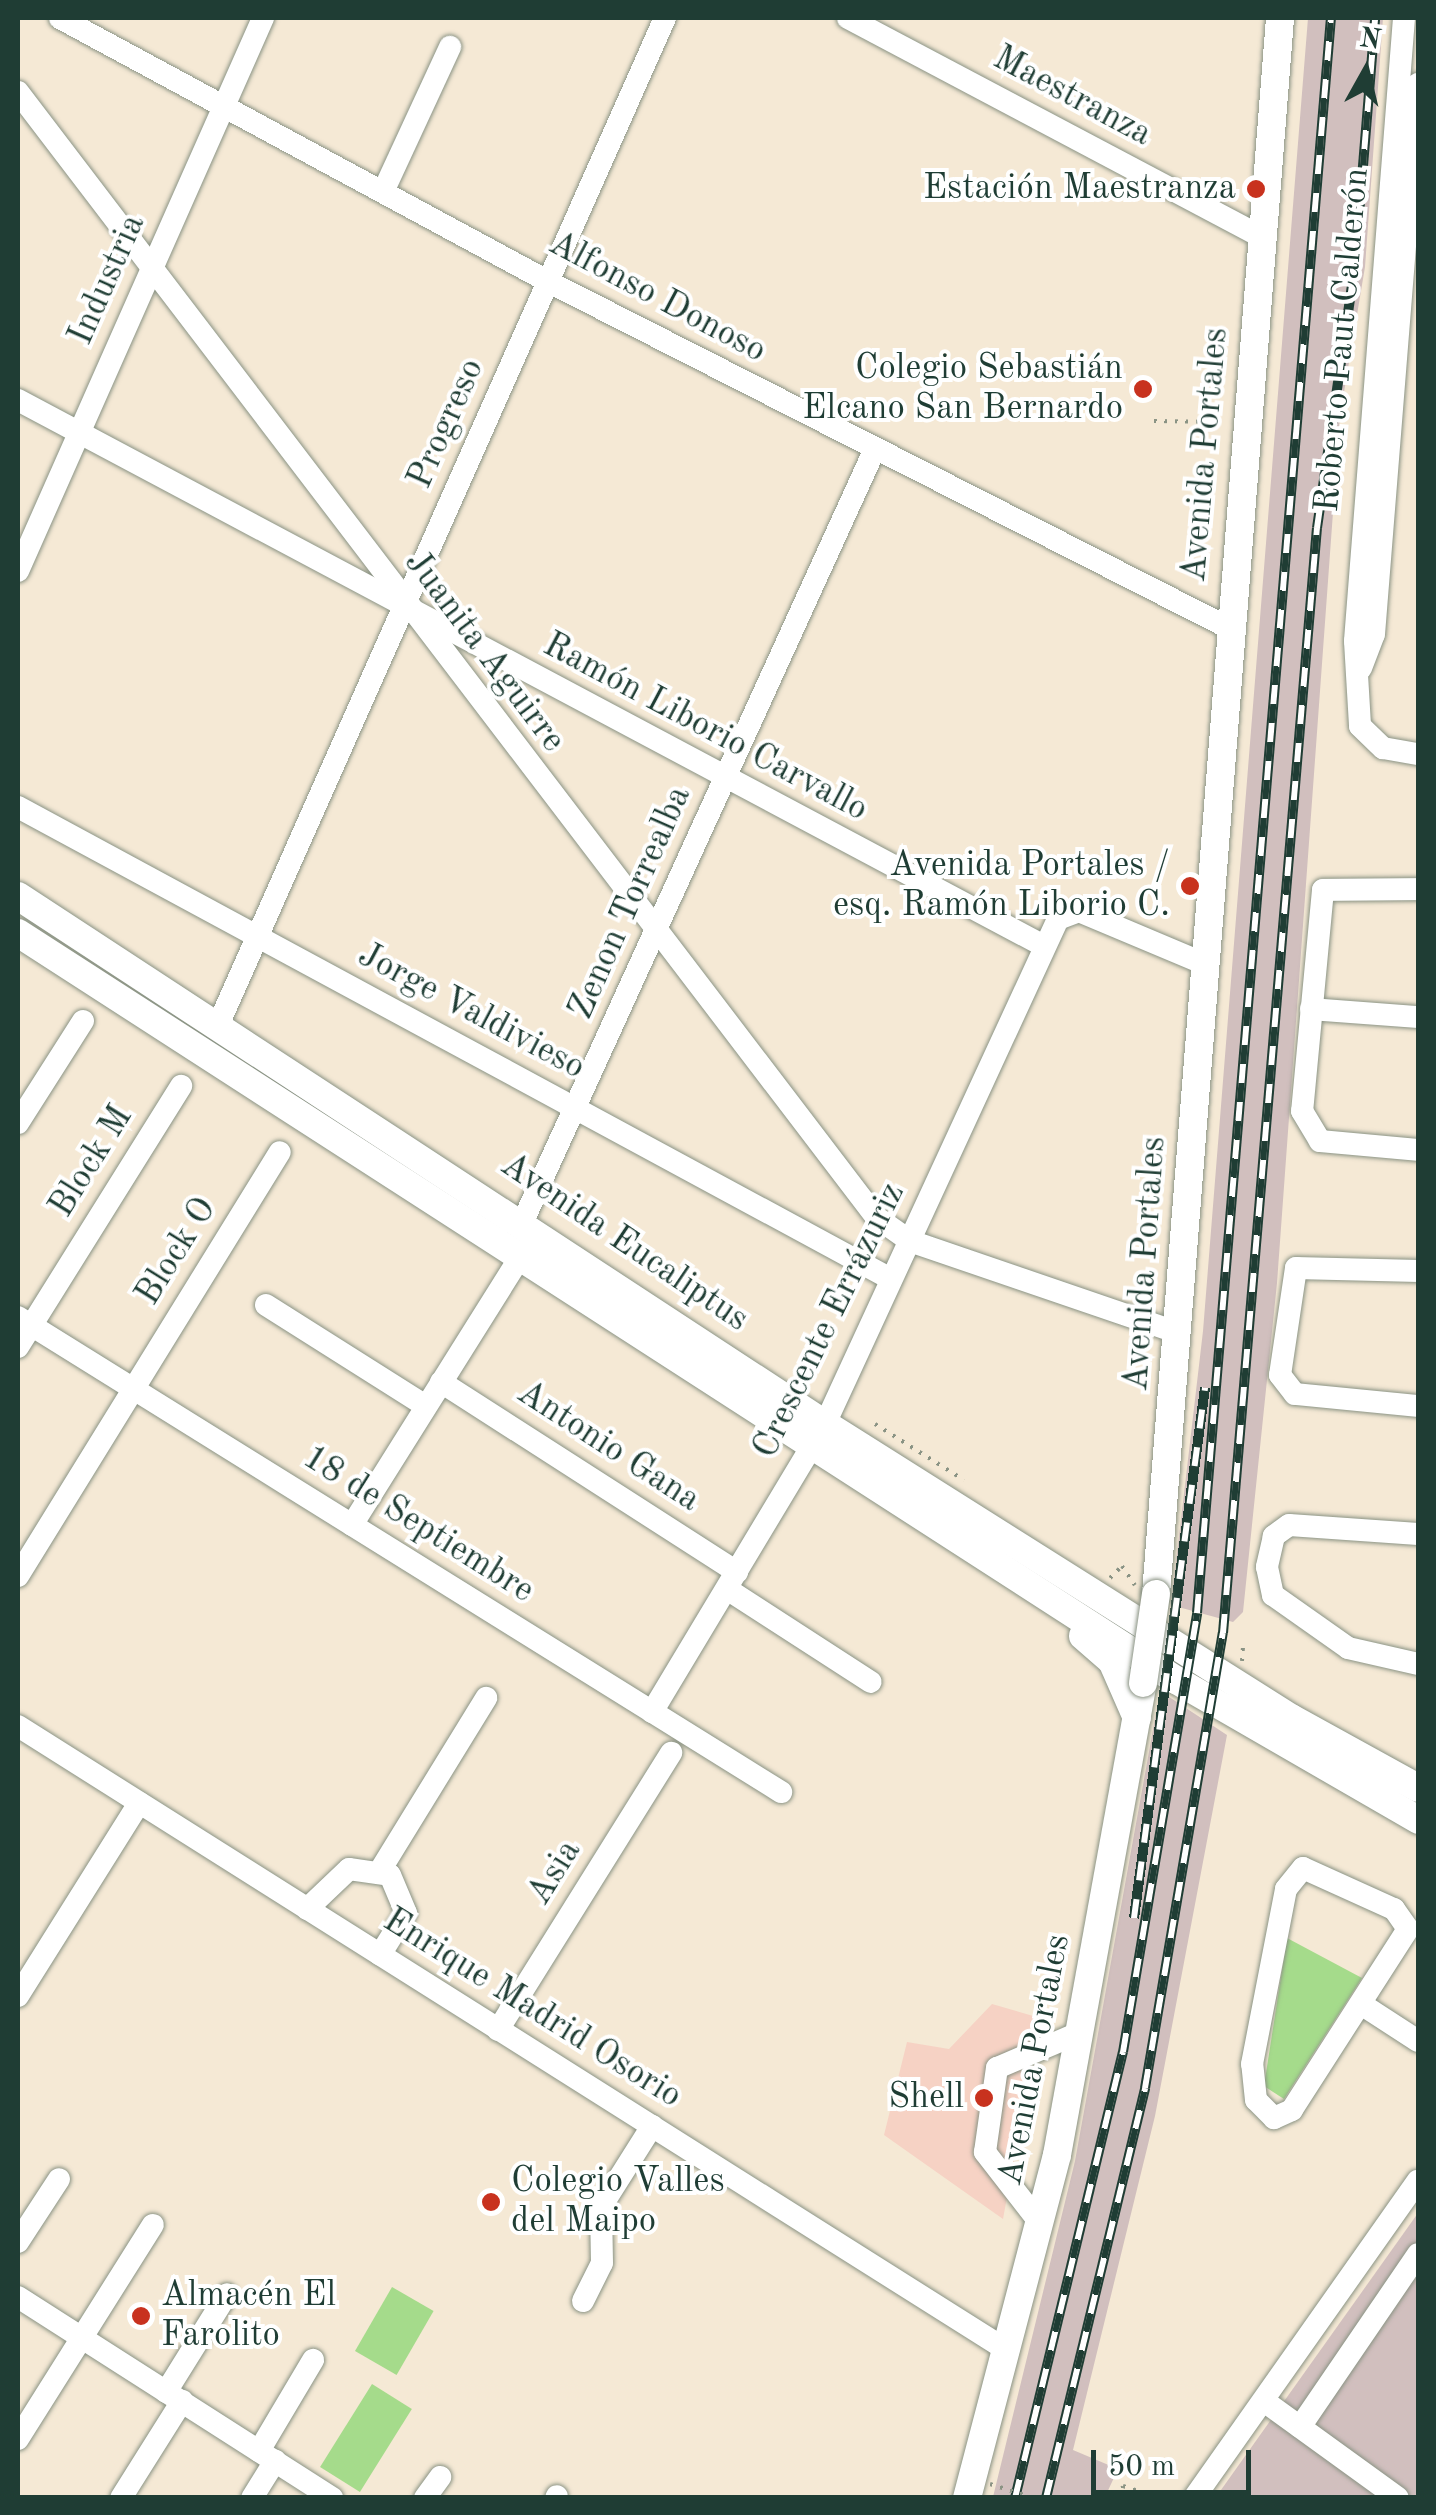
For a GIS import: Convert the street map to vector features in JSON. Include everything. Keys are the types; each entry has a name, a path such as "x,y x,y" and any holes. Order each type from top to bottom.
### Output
{"main road":[{"name":"Avenida Portales","path":"978,2490 1080,2032 1156,1594 1280,18"},
{"name":"Avenida Eucaliptus","path":"18,896 524,1219 826,1441 1176,1680 1418,1820"},
{"name":"Avenida Eucaliptus","path":"18,933 522,1254 826,1441 1418,1788"},
{"path":"826,1441 906,1522 1103,1653 1137,1718"}],"street":[{"name":"Alfonso Donoso","path":"60,18 549,282 874,451 1229,628"},
{"name":"Industria","path":"18,571 264,18"},
{"name":"Progreso","path":"218,1023 666,18"},
{"name":"Maestranza","path":"848,18 1263,238"},
{"name":"Roberto Paut Calderón","path":"1398,342 1404,18"},
{"path":"383,192 450,46"},
{"name":"Roberto Paut Calderón","path":"1418,84 1398,342 1355,632 1366,735 1418,754"},
{"name":"Juanita Aguirre","path":"18,92 404,606 876,1217 910,1241 1178,1334"},
{"name":"Ramón Liborio Carvallo","path":"18,400 725,781 1044,946"},
{"name":"Zenon Torrealba","path":"524,1219 874,451"},
{"name":"Jorge Valdivieso","path":"18,807 892,1280"},
{"path":"1418,889 1322,890 1302,1111 1310,1136 1418,1150"},
{"name":"Crescente Errázuriz","path":"652,1712 732,1580 826,1441 892,1280 1058,919 1080,911 1205,964"},
{"path":"1311,1010 1418,1017"},
{"path":"18,1123 83,1021"},
{"name":"Block M","path":"18,1347 24,1321 180,1086"},
{"name":"Block O","path":"18,1576 280,1152"},
{"path":"352,1525 522,1254"},
{"path":"1418,1271 1296,1268 1286,1293 1286,1390 1418,1406"},
{"path":"266,1305 426,1406"},
{"name":"18 de Septiembre","path":"24,1321 781,1792"},
{"name":"Antonio Gana","path":"441,1382 732,1580 871,1682"},
{"path":"1418,1534 1304,1525 1274,1536 1273,1595 1358,1652 1418,1664"},
{"path":"381,1870 486,1698"},
{"name":"Enrique Madrid Osorio","path":"18,1726 1008,2351"},
{"name":"Asia","path":"498,2030 671,1753"},
{"path":"18,1996 138,1802"},
{"path":"307,1909 349,1868 381,1870 403,1892 406,1913 380,1955"},
{"path":"1303,1868 1404,1918 1404,1938 1360,2004 1292,2110 1284,2118 1264,2110 1252,2064 1286,1890 1303,1868"},
{"path":"1360,2004 1418,2041"},
{"path":"1040,2223 985,2152 994,2084 1007,2056 1080,2032"},
{"path":"583,2301 602,2263 601,2206 652,2126"},
{"path":"18,2242 59,2179"},
{"path":"1194,2498 1418,2181"},
{"path":"18,2439 153,2225"},
{"path":"1300,2427 1418,2254"},
{"path":"121,2498 227,2294"},
{"path":"18,2296 332,2498"},
{"path":"252,2498 267,2456 313,2360"},
{"path":"1264,2401 1398,2498"},
{"path":"425,2498 440,2477"}],"path":[{"path":"1154,420 1246,423"},
{"path":"1110,1578 1122,1566 1123,1580 1156,1594"},
{"path":"1150,2498 1122,2498 1123,2486 1160,2498"},
{"path":"978,2490 1034,2498"}],"shaded area":[{"path":"1308,18 1383,18 1365,267 1340,416 1277,1283 1243,1612 1233,1622 1171,1605 1203,1331"},
{"path":"1160,1691 1227,1735 1155,2116 1073,2450 1118,2469 1105,2497 993,2497 1075,2161"},
{"path":"992,2004 1040,2018 1003,2219 884,2135 907,2042 949,2049"},
{"path":"1418,2213 1418,2497 1216,2497"}],"green space":[{"path":"1287,1938 1362,1978 1284,2099 1264,2086"},
{"path":"392,2287 434,2311 397,2375 355,2351"},
{"path":"372,2384 412,2409 360,2492 320,2467"}],"railway":[{"path":"1015,2498 1123,2052 1197,1613 1331,18"},
{"path":"1046,2498 1145,2088 1223,1633 1317,528 1355,263 1375,18"},
{"path":"1134,1918 1205,1388"}],"place":[{"name":"Estación Maestranza","path":"1256,189"},
{"name":"Colegio Sebastián Elcano San Bernardo","path":"1143,389"},
{"name":"Avenida Portales / esq. Ramón Liborio C.","path":"1190,886"},
{"name":"Shell","path":"984,2098"},
{"name":"Colegio Valles del Maipo","path":"491,2202"},
{"name":"Almacén El Farolito","path":"141,2316"}]}
